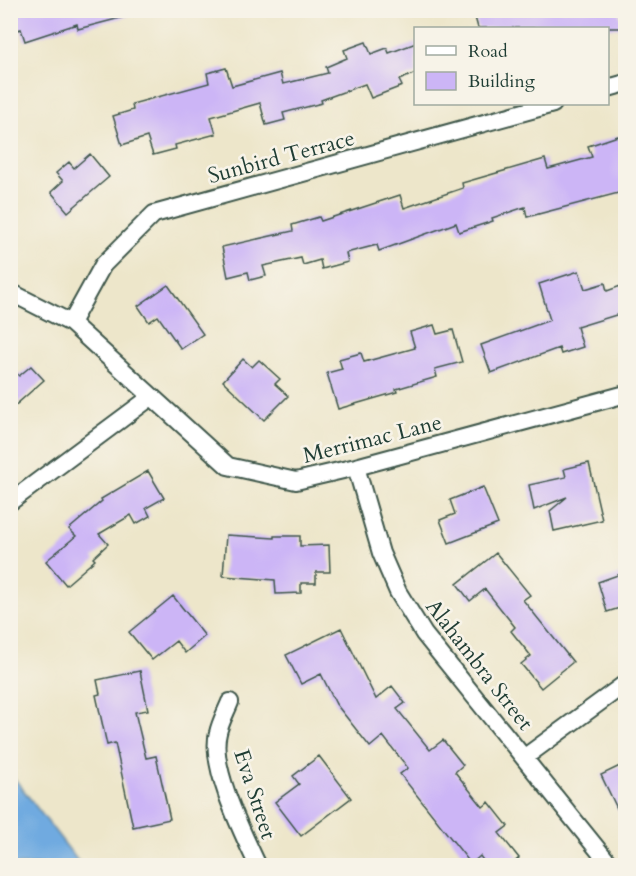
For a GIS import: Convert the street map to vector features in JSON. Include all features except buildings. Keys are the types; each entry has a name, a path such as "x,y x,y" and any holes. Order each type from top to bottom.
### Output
{"street":[{"path":"609,88 626,83"},
{"name":"Sunbird Terrace","path":"71,323 102,265 154,214 549,105"},
{"name":"Merrimac Lane","path":"10,292 71,323 228,466 296,481 626,394"},
{"path":"10,502 151,397"},
{"name":"Alahambra Street","path":"356,467 381,553 398,592 424,634 611,866"},
{"path":"525,758 626,683"},
{"name":"Eva Street","path":"230,702 217,734 217,758 237,822 258,866"}],"water":[{"path":"11,774 81,865 11,865"}]}
